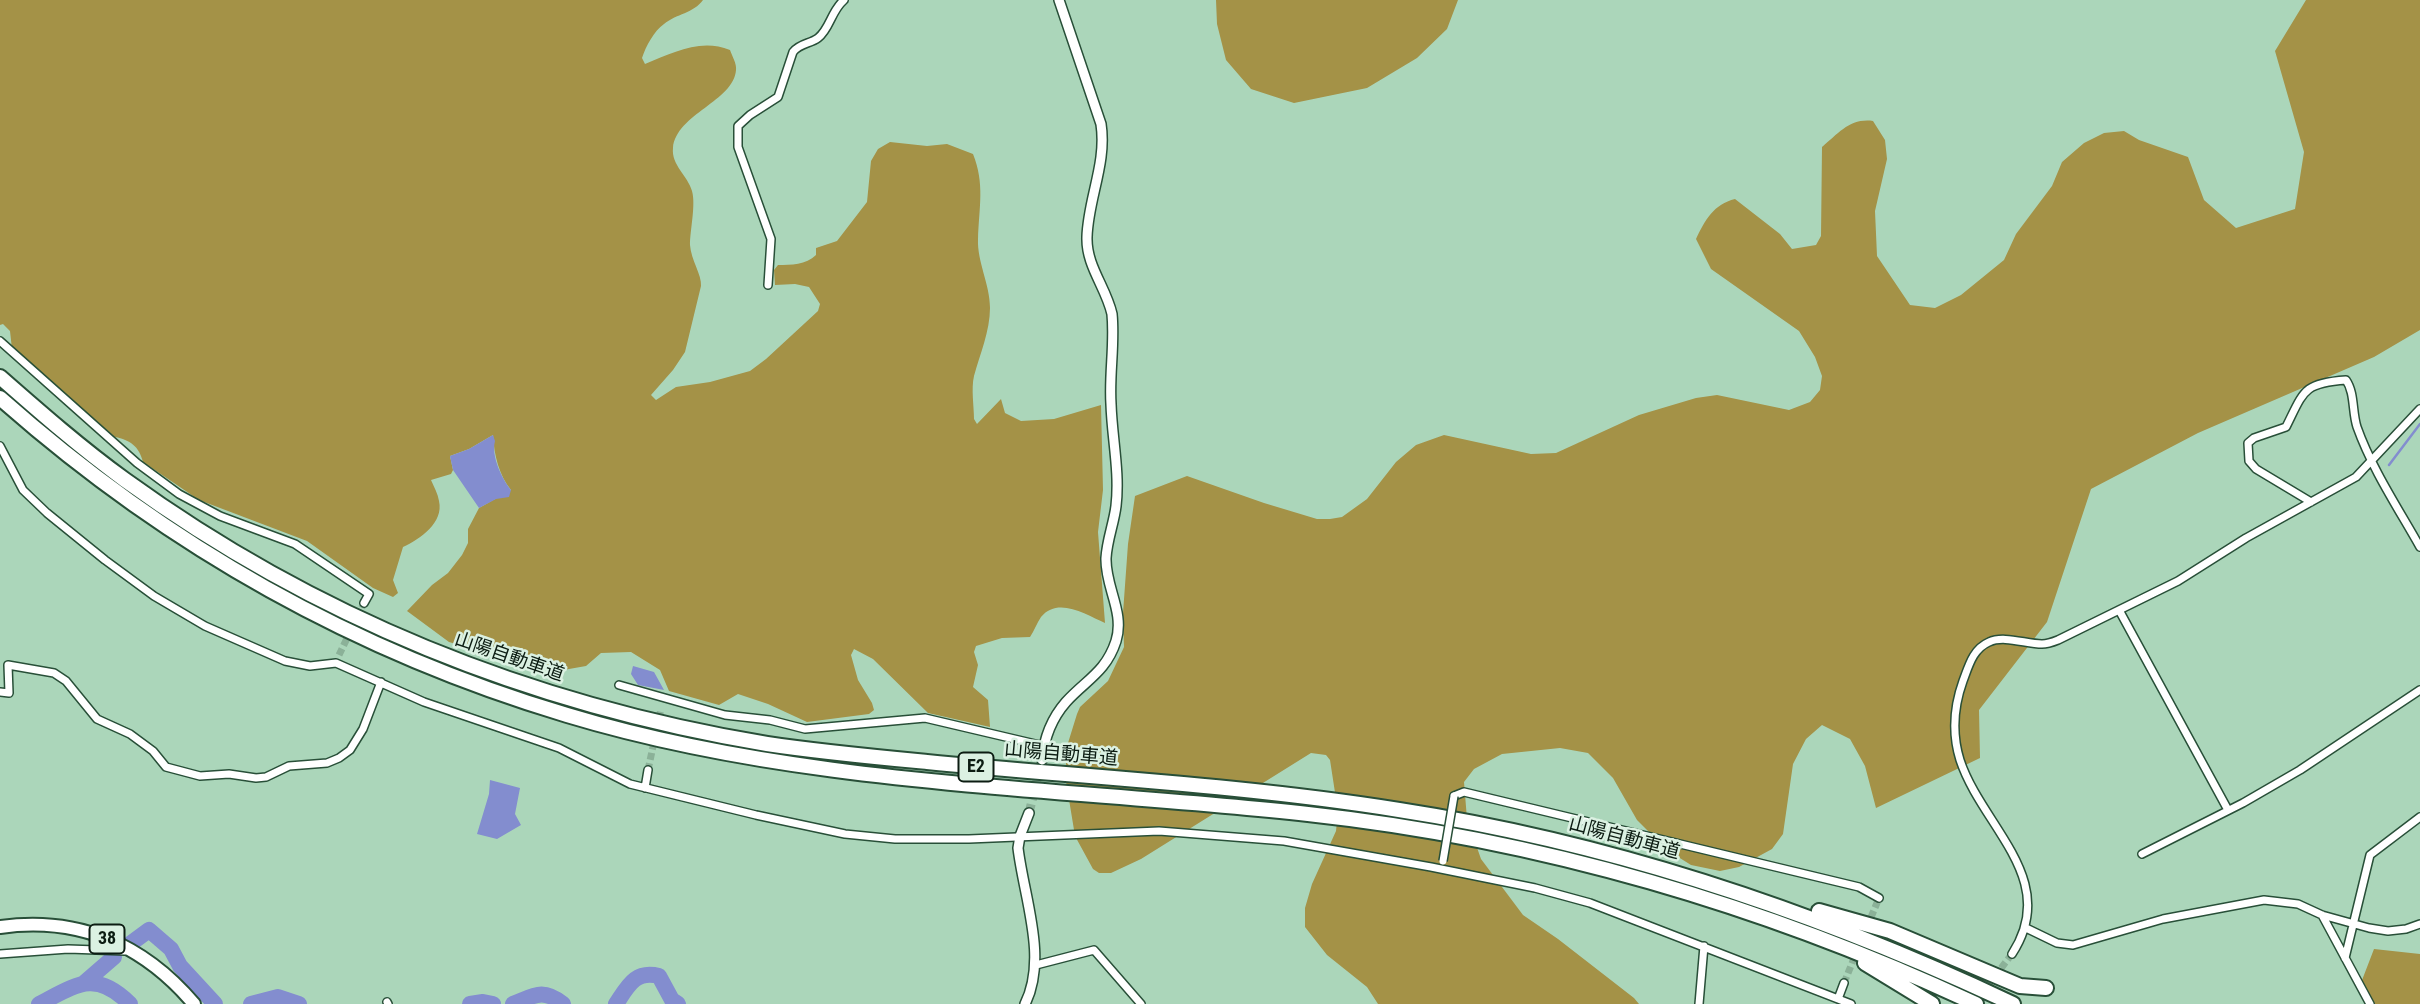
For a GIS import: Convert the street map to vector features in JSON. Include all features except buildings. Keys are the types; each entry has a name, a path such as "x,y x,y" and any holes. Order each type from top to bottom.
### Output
{"highway":[{"name":"山陽自動車道","path":"0,377 121,478 182,520 266,571 317,599 437,654 575,701 645,720 770,744 966,766 1315,797 1490,826 1669,871 1825,922 1896,950 2013,1004"},
{"name":"山陽自動車道","path":"0,398 52,444 112,490 238,574 299,607 398,654 488,690 570,716 698,747 872,774 1313,814 1488,843 1624,874 1758,916 1879,961 1976,1004"},
{"path":"1669,871 1890,931 2020,986 2046,988"},
{"path":"1758,916 1867,964 1932,1004"}],"main road":[{"name":"38","path":"0,927 21,924 68,927 91,932 132,951 163,974 194,1004"}],"street":[{"path":"768,285 771,239 738,147 738,126 778,97 793,52 823,32 834,9 844,0"},
{"path":"1042,760 1044,746 1059,710 1100,672 1108,661 1119,623 1106,558 1117,487 1111,402 1112,314 1109,301 1093,270 1088,254 1087,236 1104,141 1098,112 1059,0"},
{"path":"0,341 137,463 178,494 220,516 295,544 369,594 364,603"},
{"path":"2311,502 2256,469 2249,461 2248,443 2254,438 2286,427 2304,391 2316,384 2346,380 2350,386 2357,427 2372,462 2420,547"},
{"path":"2012,954 2024,935 2028,907 2025,885 2017,862 1970,783 1960,759 1955,736 1960,691 1977,649 1992,640 2044,644 2058,640 2178,581 2246,538 2356,477 2420,409"},
{"path":"0,446 23,490 47,513 105,561 154,596 205,626 285,662 310,667 336,663 425,702 559,748 630,784 845,834 895,839 1159,831 1284,841 1443,865 1590,903 1851,1004"},
{"path":"2119,610 2228,810"},
{"path":"336,663 339,655"},
{"path":"0,692 9,693 8,665 54,673 66,681 97,719 130,734 153,751 166,768 200,776 229,774 256,779 289,766 327,763 350,750 363,729 381,682"},
{"path":"619,685 664,700 725,715 770,720 805,729 925,718 1044,746"},
{"path":"2142,854 2300,770 2420,690"},
{"path":"662,709 664,700"},
{"path":"645,788 648,770"},
{"path":"1443,865 1454,796 1464,792 1859,887 1879,898"},
{"path":"1026,1004 1033,989 1037,965 1018,848 1029,813"},
{"path":"2345,958 2370,855 2420,817"},
{"path":"2025,928 2057,943 2073,945 2163,919 2264,900 2298,904 2322,915 2388,931 2420,924"},
{"path":"2322,915 2370,1004"},
{"path":"1699,1004 1704,946"},
{"path":"0,954 68,949 132,951"},
{"path":"1037,965 1094,950 1141,1004"},
{"path":"1838,999 1844,983"}],"shaded area":[{"path":"0,0 703,0 695,8 660,27 642,58 645,64 687,48 719,47 730,50 736,68 733,81 726,90 676,136 673,154 693,197 690,245 701,286 685,352 651,395 656,400 676,387 710,382 750,371 818,311 820,304 809,287 795,284 775,285 774,270 778,265 808,261 816,255 816,248 837,241 867,202 871,161 878,149 890,142 927,146 947,144 973,154 980,186 978,248 990,308 987,334 973,381 974,419 977,424 1001,399 1005,413 1021,421 1054,419 1101,405 1103,490 1098,532 1105,623 1073,609 1056,608 1041,617 1030,637 1002,638 976,646 974,652 978,665 973,687 988,700 990,727 928,713 873,659 854,649 851,655 858,680 874,710 869,714 807,722 738,694 719,705 669,691 660,670 631,652 601,653 586,666 552,672 449,642 407,611 448,573 462,555 468,543 468,529 479,508 511,490 498,464 493,435 450,456 453,470 451,474 431,480 439,501 438,516 423,535 403,547 393,580 398,593 393,597 373,588 307,541 199,500 143,462 133,445 115,437 12,349 10,331 3,324 0,325"},
{"path":"1216,0 1458,0 1447,29 1417,58 1367,88 1294,103 1251,89 1226,60 1217,24"},
{"path":"2306,0 2420,0 2420,330 2374,357 2198,433 2091,489 2047,622 1979,710 1980,758 1876,808 1865,766 1850,739 1822,725 1806,739 1793,764 1783,834 1772,849 1739,867 1720,871 1691,865 1667,850 1637,820 1613,778 1588,753 1560,748 1502,754 1474,769 1464,782 1467,819 1481,859 1523,915 1558,939 1639,1004 1378,1004 1367,987 1327,955 1305,927 1305,908 1312,884 1336,831 1338,812 1330,760 1326,755 1311,753 1141,859 1111,873 1099,873 1093,869 1075,836 1065,775 1068,743 1080,707 1108,681 1124,647 1123,613 1128,544 1135,496 1187,476 1317,519 1330,519 1342,517 1367,499 1396,462 1416,445 1444,435 1531,454 1556,453 1639,415 1696,398 1717,395 1789,410 1810,402 1820,390 1822,376 1815,357 1799,331 1711,269 1696,239 1711,214 1721,205 1735,199 1780,234 1792,249 1816,245 1821,236 1822,147 1845,128 1858,122 1873,121 1885,140 1887,159 1875,211 1877,256 1910,305 1935,308 1961,295 2004,260 2016,234 2052,186 2062,162 2084,143 2104,133 2124,131 2139,140 2188,157 2204,200 2236,228 2295,209 2304,152 2275,51"},
{"path":"2374,949 2420,954 2420,1004 2371,1004 2359,988"}],"water":[{"path":"493,435 498,467 511,490 509,497 496,499 479,508 453,470 450,456"},
{"path":"633,666 654,672 664,690 638,685 631,674"},
{"path":"490,780 520,788 515,814 521,825 497,839 477,834 489,794"}],"waterway":[{"path":"2389,465 2420,424"},
{"path":"130,944 149,930 171,949 180,966 215,1004"},
{"path":"84,983 114,957"},
{"path":"616,1004 633,981 644,975 659,976 672,1000 678,1004"},
{"path":"39,1004 75,986 85,984 106,987 130,1004"},
{"path":"513,1004 539,995 550,996 563,1004"},
{"path":"251,1004 278,997 299,1004"},
{"path":"470,1004 493,1004"}],"tunnel":[{"path":"339,655 364,603"},
{"path":"648,770 661,709"},
{"path":"1029,813 1040,768"},
{"path":"1867,927 1879,898"},
{"path":"1844,983 1857,951"},
{"path":"1982,993 2012,954"}]}
